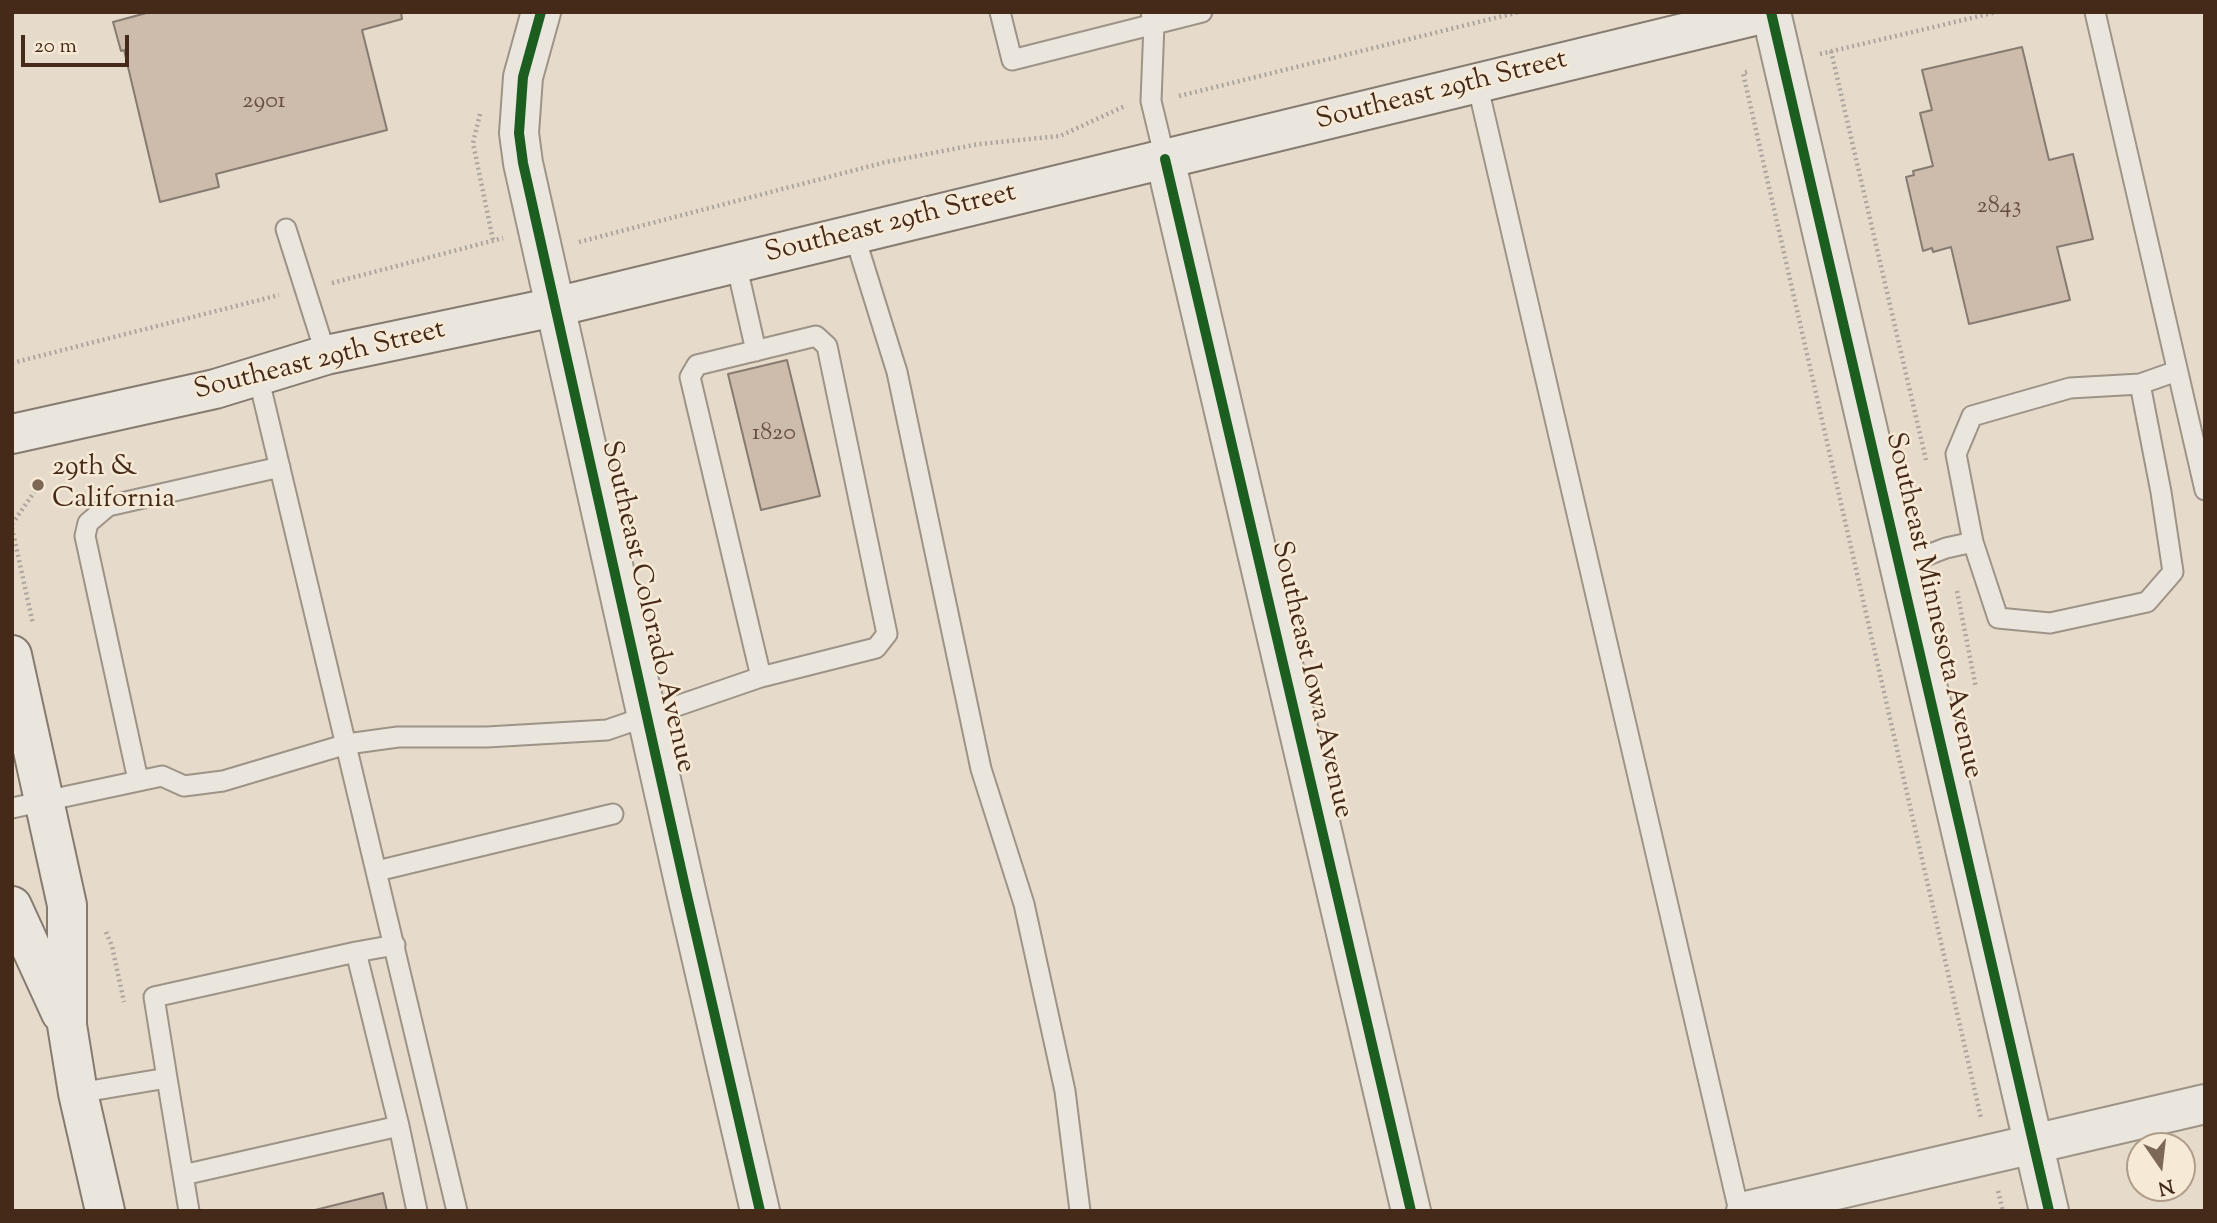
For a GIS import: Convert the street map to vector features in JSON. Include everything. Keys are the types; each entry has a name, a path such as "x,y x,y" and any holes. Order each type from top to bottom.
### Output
{"street":[{"name":"Southeast Colorado Avenue","path":"541,12 523,77 519,132 523,163 760,1211"},
{"name":"Southeast 29th Street","path":"12,434 215,389 326,355 555,307 1770,12"},
{"name":"Southeast Minnesota Avenue","path":"1770,12 2049,1211"},
{"name":"Southeast Iowa Avenue","path":"1166,159 1410,1211"},
{"path":"12,655 28,804 67,905 66,1025 78,1093 105,1211"},
{"path":"12,906 66,1025"},
{"path":"1746,1211 2205,1104"}],"lane":[{"path":"1000,12 1012,60 1153,18 1202,12"},
{"path":"2095,12 2205,490"},
{"path":"1153,18 1151,101 1166,159"},
{"path":"1477,83 1739,1211"},
{"path":"286,229 326,355"},
{"path":"854,234 897,372 981,769 1024,904 1065,1091 1080,1211"},
{"path":"736,263 756,351"},
{"path":"28,804 162,776 184,786 223,781 347,744 398,737 486,737 607,730 761,677 876,648 887,634 827,346 816,336 697,365 690,377 761,677"},
{"path":"2140,384 2173,572 2147,602 2050,623 1998,618 1973,542 1956,454 1972,416 2070,388 2140,384 2177,371"},
{"path":"258,376 457,1211"},
{"path":"138,780 85,536 88,523 108,506 280,467"},
{"path":"1899,566 1947,548 1973,542"},
{"path":"377,871 613,814"},
{"path":"189,1211 154,997 395,945"},
{"path":"356,952 417,1211"},
{"path":"78,1093 167,1079"},
{"path":"183,1175 398,1126"}],"path":[{"path":"12,363 569,222 578,243 886,162 979,144 1060,136 1122,106 1520,12"},
{"path":"1831,51 1928,470"},
{"path":"12,524 35,491"},
{"path":"1947,548 1976,688"}],"building":[{"path":"150,12 401,12 402,19 362,30 387,130 216,174 219,187 160,202 124,50 121,51 113,22"},
{"path":"2022,47 2049,160 2073,154 2093,239 2057,247 2070,300 1969,324 1951,247 1933,252 1932,248 1923,251 1906,177 1914,175 1913,171 1933,166 1920,113 1932,110 1922,70"},
{"path":"787,360 820,496 761,510 728,374"},
{"path":"383,1193 387,1211 311,1211"}],"cycle path":[{"path":"541,12 523,77 519,133 523,163 760,1211"},
{"path":"1771,12 2049,1211"},
{"path":"1165,159 1411,1211"}],"place":[{"name":"29th & California","path":"38,485"}]}
